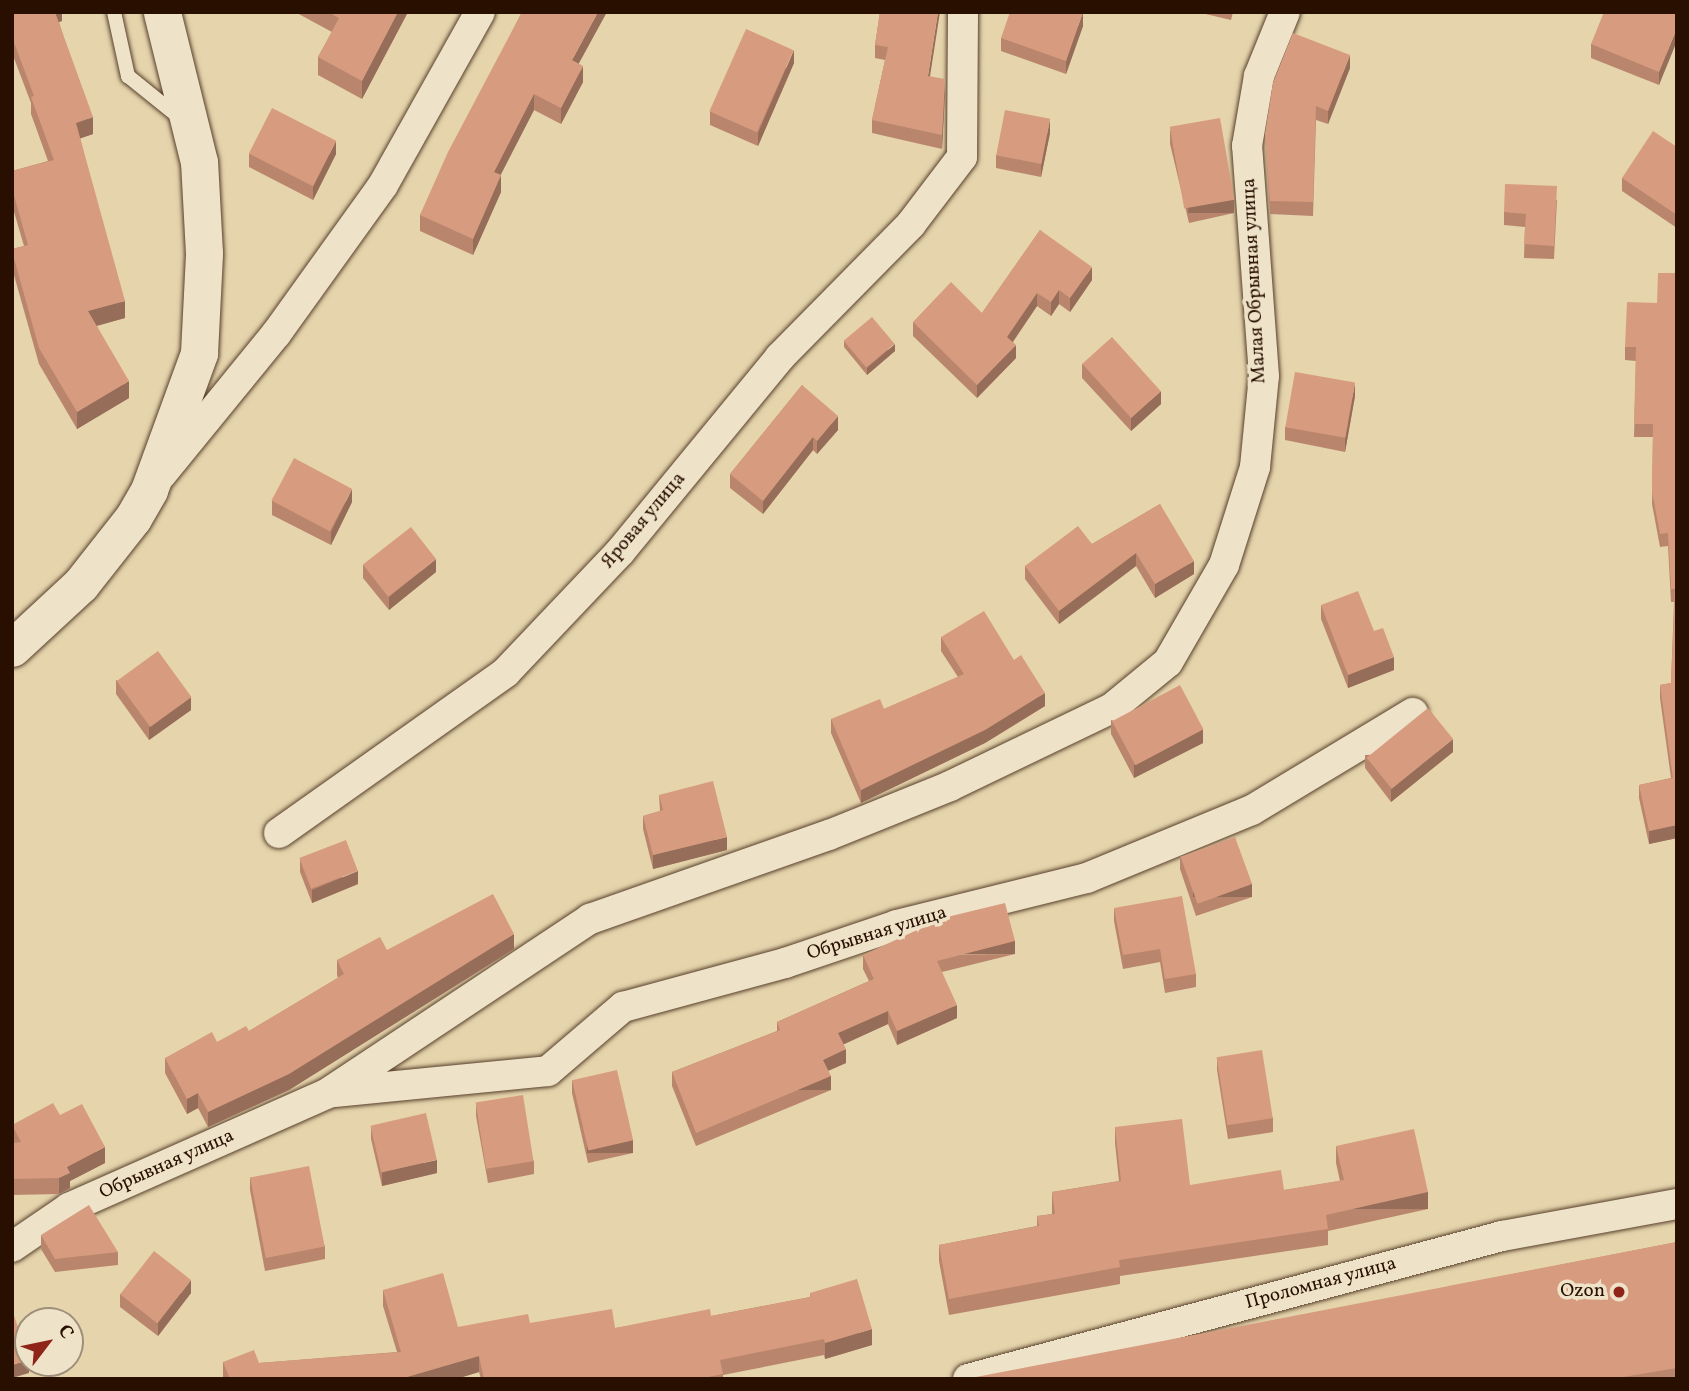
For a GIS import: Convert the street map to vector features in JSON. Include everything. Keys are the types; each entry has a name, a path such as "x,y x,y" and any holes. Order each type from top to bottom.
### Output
{"street":[{"path":"149,490 199,353 204,253 199,162 162,12"},
{"path":"12,648 81,584 149,490 276,334 383,185 480,12"},
{"name":"Яровая улица","path":"279,833 506,672 620,552 780,358 911,224 962,157 963,12"},
{"name":"Малая Обрывная улица","path":"1168,662 1224,565 1255,467 1264,376 1247,146 1259,76 1284,12"},
{"name":"Обрывная улица","path":"12,1247 69,1208 328,1093 590,919 829,835 950,786 1112,708 1168,662"},
{"name":"Обрывная улица","path":"328,1093 548,1071 623,1007 785,963 897,925 1087,878 1252,810 1413,713"},
{"name":"Проломная улица","path":"968,1379 1502,1236 1677,1204"}],"lane":[{"path":"114,12 128,76 190,127"}],"building":[{"path":"12,12 55,12 93,117 76,123 125,301 88,311 129,381 77,412 39,348 12,251 28,245 12,188 12,171 54,160 12,37"},
{"path":"328,12 398,12 362,81 318,57 339,18"},
{"path":"522,12 598,12 572,60 583,66 561,108 534,94 494,172 501,175 473,239 420,215 448,152"},
{"path":"880,12 938,12 928,76 945,79 942,135 872,120 888,47 875,45"},
{"path":"1010,12 1083,12 1066,61 1001,38"},
{"path":"1604,12 1677,12 1677,28 1659,72 1591,44"},
{"path":"746,29 794,50 757,132 709,111"},
{"path":"1293,33 1350,55 1328,111 1316,106 1313,202 1270,201 1265,134 1273,83"},
{"path":"272,108 336,141 313,186 249,153"},
{"path":"1005,110 1050,119 1041,164 996,155"},
{"path":"1220,118 1234,200 1184,209 1170,127"},
{"path":"1653,131 1677,147 1677,215 1622,178"},
{"path":"1505,184 1557,186 1554,246 1524,244 1526,214 1504,212"},
{"path":"1040,230 1092,267 1070,298 1059,290 1051,302 1037,293 1007,337 1016,345 977,385 913,322 951,282 982,313"},
{"path":"1658,273 1677,273 1677,825 1649,831 1639,785 1673,778 1660,685 1671,683 1675,589 1671,589 1668,533 1660,534 1652,491 1653,424 1634,424 1636,347 1625,347 1627,302 1657,303"},
{"path":"872,317 894,344 866,368 844,341"},
{"path":"1112,337 1161,391 1131,418 1082,364"},
{"path":"1295,372 1355,383 1345,438 1285,427"},
{"path":"802,385 838,416 817,441 813,437 763,501 730,474"},
{"path":"294,458 352,489 330,531 271,500"},
{"path":"1160,504 1194,561 1155,584 1136,553 1059,611 1025,566 1078,526 1092,544"},
{"path":"411,527 436,559 388,597 363,565"},
{"path":"1358,591 1374,631 1383,628 1394,657 1348,675 1321,605"},
{"path":"984,611 1014,660 1021,655 1045,693 985,730 861,790 831,719 880,699 884,709 964,674 941,637"},
{"path":"158,651 192,697 150,727 117,681"},
{"path":"1180,685 1203,729 1135,765 1112,721"},
{"path":"1428,708 1453,739 1392,789 1367,758"},
{"path":"713,781 727,837 653,855 643,816 663,810 659,795"},
{"path":"1235,837 1252,884 1198,904 1180,857"},
{"path":"346,840 358,871 311,889 299,858"},
{"path":"493,894 514,934 289,1074 208,1112 198,1093 187,1099 165,1058 212,1032 217,1042 246,1026 249,1031 344,974 337,960 380,937 387,950"},
{"path":"1182,896 1196,974 1165,979 1160,949 1123,955 1114,908"},
{"path":"1005,903 1015,941 937,961 957,1005 897,1031 888,1011 838,1033 846,1049 823,1060 831,1076 696,1133 672,1072 780,1030 777,1022 874,979 863,955 943,918"},
{"path":"1262,1050 1273,1118 1227,1125 1217,1057"},
{"path":"617,1070 633,1140 588,1151 572,1080"},
{"path":"523,1095 533,1161 486,1169 476,1103"},
{"path":"53,1103 60,1115 82,1104 105,1147 67,1167 70,1173 59,1178 12,1179 12,1143 21,1142 12,1125"},
{"path":"426,1113 437,1160 381,1173 370,1126"},
{"path":"1182,1119 1190,1185 1281,1170 1284,1190 1344,1180 1336,1146 1414,1129 1428,1192 1326,1215 1328,1229 1119,1260 1120,1267 949,1299 939,1245 1039,1226 1037,1216 1055,1214 1052,1192 1121,1181 1115,1127"},
{"path":"309,1166 325,1246 266,1258 250,1177"},
{"path":"89,1205 118,1252 55,1259 41,1235"},
{"path":"1677,1242 1677,1368 1611,1379 976,1379 976,1377"},
{"path":"154,1251 191,1280 157,1323 120,1294"},
{"path":"443,1273 458,1327 528,1314 530,1323 612,1309 615,1328 710,1309 711,1316 811,1297 810,1293 857,1279 872,1329 825,1343 824,1339 720,1360 723,1374 698,1379 484,1379 479,1356 400,1379 230,1379 223,1362 254,1350 259,1363 401,1352 383,1290"},
{"path":"12,1310 14,1364 12,1365"}],"place":[{"name":"Ozon","path":"1619,1292"}]}
